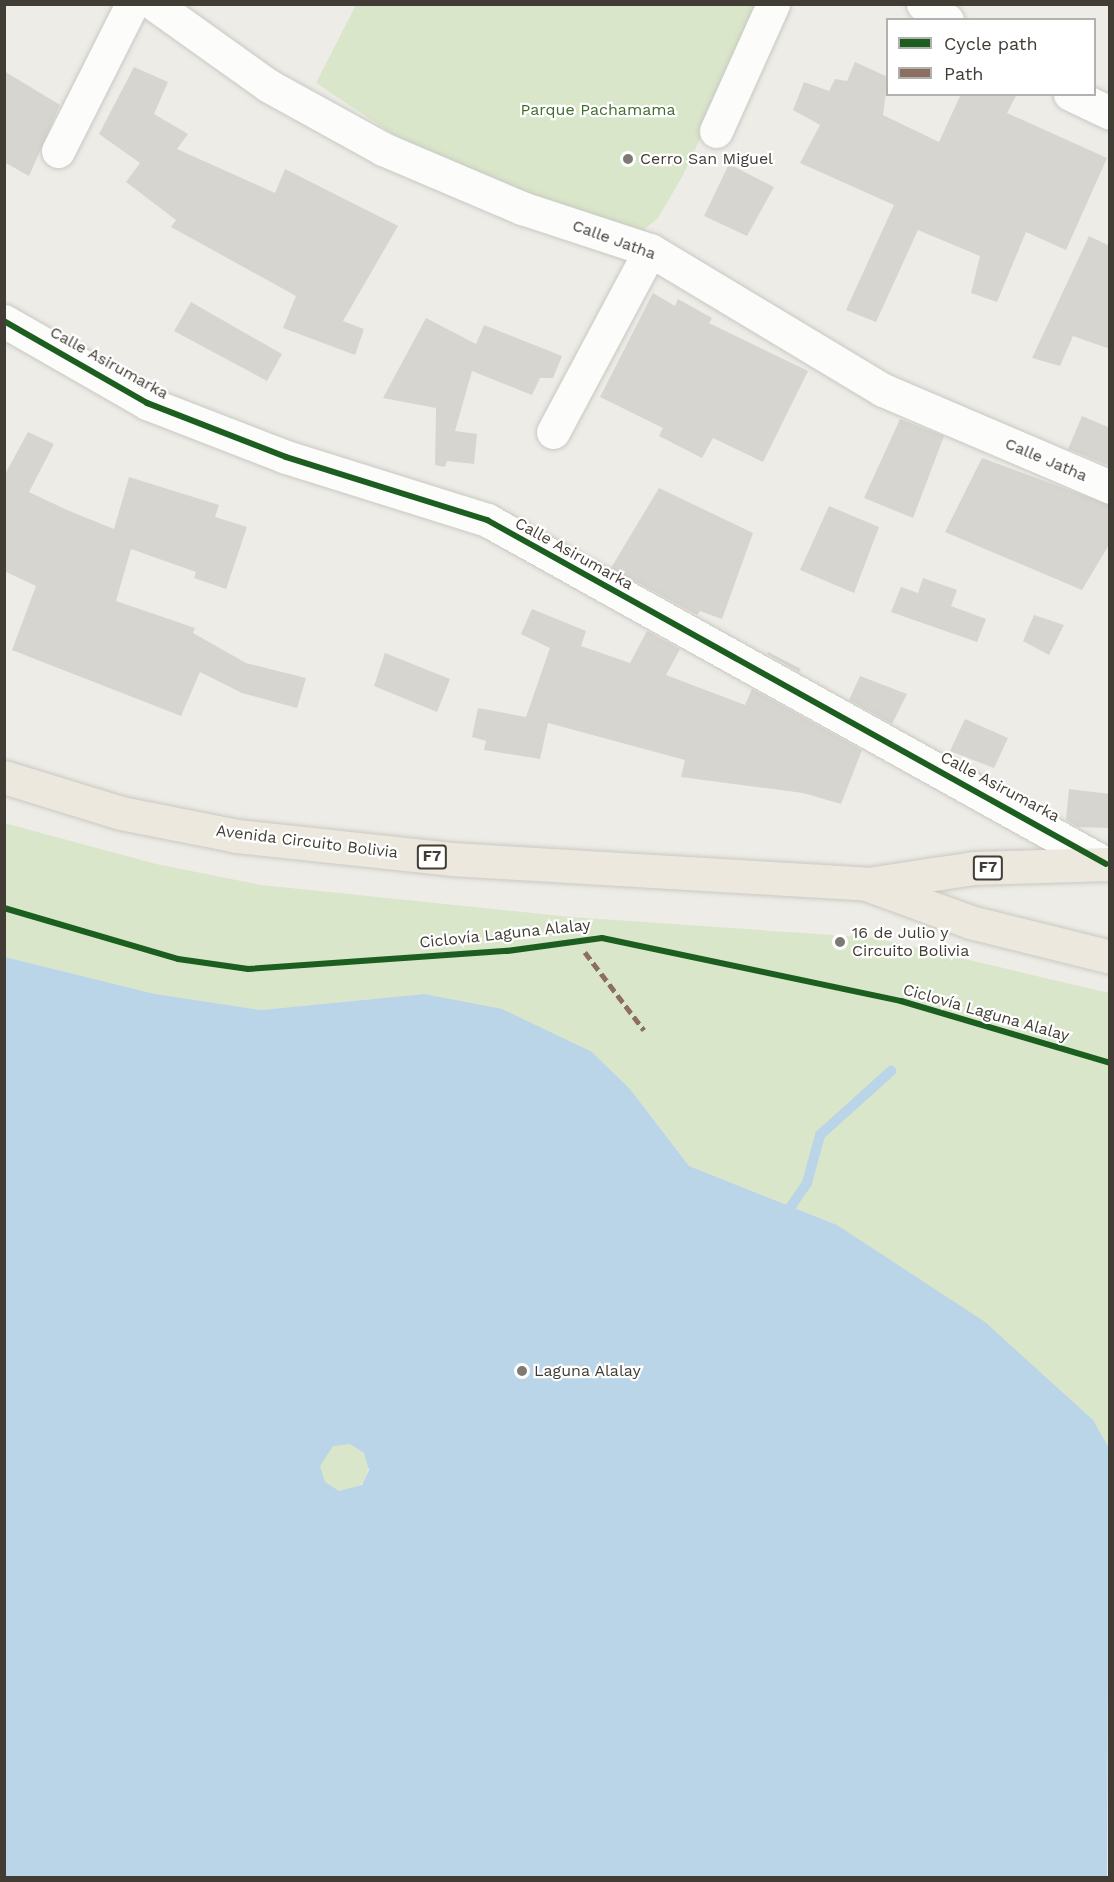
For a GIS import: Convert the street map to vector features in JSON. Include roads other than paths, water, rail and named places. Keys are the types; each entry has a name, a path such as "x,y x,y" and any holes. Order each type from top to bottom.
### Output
{"highway":[{"name":"Avenida Circuito Bolivia","path":"4,777 122,813 237,836 451,859 867,884 974,868 1108,864"},
{"name":"Avenida Circuito Bolivia","path":"867,884 970,922 1110,957"}],"street":[{"path":"58,151 132,4"},
{"name":"Calle Jatha","path":"154,4 269,86 383,149 522,208 650,250 883,390 1110,487"},
{"path":"716,131 773,4"},
{"path":"923,4 944,18"},
{"path":"1074,96 1110,113"},
{"path":"553,432 650,250"},
{"name":"Calle Asirumarka","path":"4,321 147,403 286,457 487,520 1108,864"}],"water":[{"name":"Laguna Alalay","path":"5,957 155,994 261,1010 424,994 502,1009 592,1052 630,1089 689,1166 837,1225 985,1322 1093,1420 1109,1448 1107,1877 5,1877","holes":["350,1444 364,1453 369,1470 362,1485 339,1491 325,1482 320,1466 333,1446"]}],"waterway":[{"path":"781,1221 807,1183 820,1135 891,1071"}],"place":[{"name":"Cerro San Miguel","path":"628,159"},
{"name":"16 de Julio y Circuito Bolivia","path":"840,942"},
{"name":"Laguna Alalay","path":"522,1371"}],"park label":[{"name":"Parque Pachamama","path":"598,110"}]}
